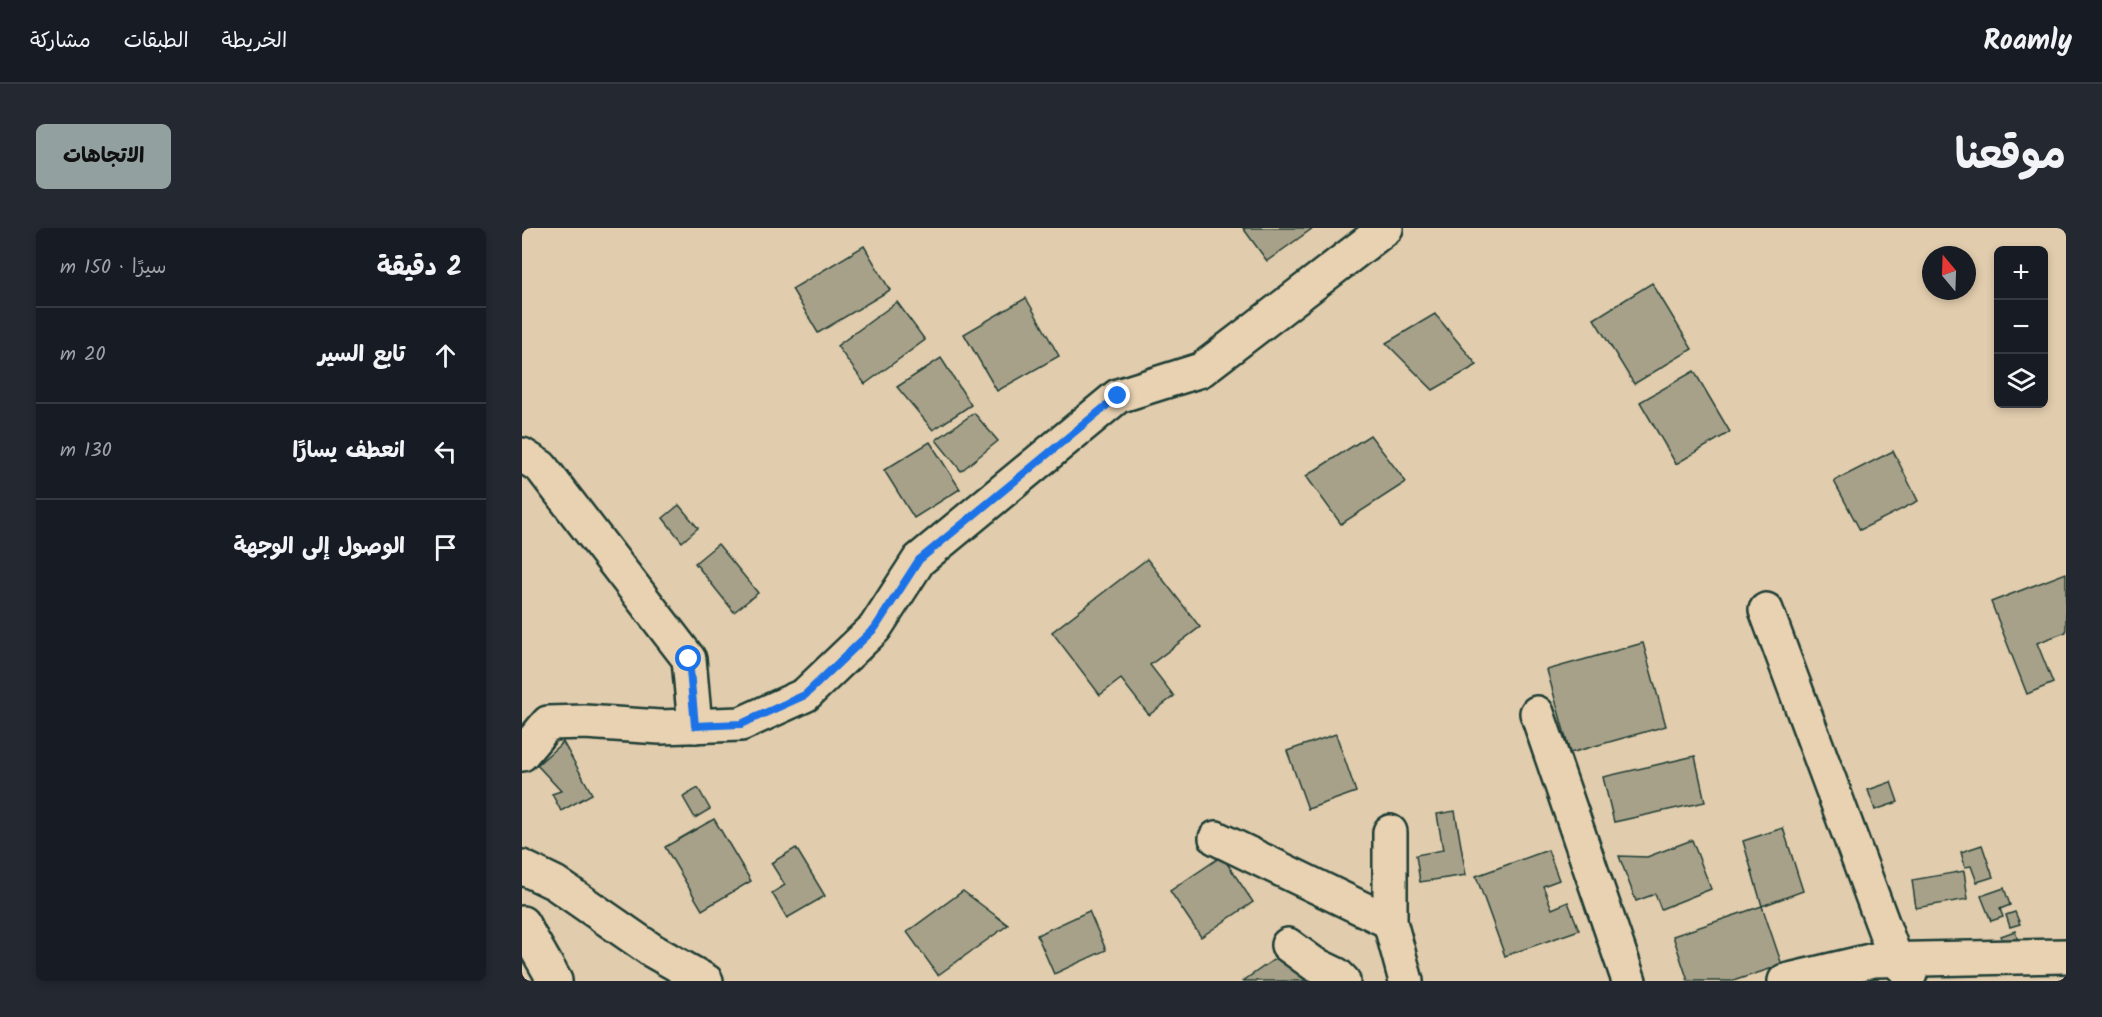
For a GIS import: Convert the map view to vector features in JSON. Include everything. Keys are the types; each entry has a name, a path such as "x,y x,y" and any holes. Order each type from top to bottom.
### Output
{"street":[{"path":"522,754 548,723 585,722 660,727 741,724 805,695 875,628 919,560 1118,396 1201,369 1386,228"},
{"path":"522,455 541,467 689,659 695,726"},
{"path":"1766,610 1903,967"},
{"path":"1537,713 1629,981"},
{"path":"1390,832 1390,922 1406,981"},
{"path":"1216,838 1390,922"},
{"path":"522,867 555,883 653,951 706,981"},
{"path":"522,923 555,981"},
{"path":"1288,945 1343,981"},
{"path":"1785,981 1874,960 1903,967 2066,956"}],"building":[{"path":"1243,228 1313,228 1267,261"},
{"path":"864,246 890,290 818,333 792,289"},
{"path":"1652,283 1692,349 1634,384 1594,319"},
{"path":"1026,298 1059,356 997,391 964,334"},
{"path":"897,302 925,340 865,384 837,346"},
{"path":"1435,314 1477,365 1433,390 1386,343"},
{"path":"941,358 971,405 933,430 897,387"},
{"path":"1694,371 1730,432 1676,464 1640,402"},
{"path":"974,413 998,441 961,471 936,440"},
{"path":"1370,435 1406,482 1341,524 1306,476"},
{"path":"930,442 960,489 914,518 884,470"},
{"path":"1893,451 1918,501 1860,530 1834,481"},
{"path":"679,505 698,528 682,542 663,518"},
{"path":"718,544 758,593 734,612 695,563"},
{"path":"1147,559 1200,627 1150,665 1174,696 1149,715 1121,679 1100,695 1052,632"},
{"path":"2066,573 2066,632 2037,643 2053,683 2027,694 1991,602"},
{"path":"1643,643 1666,726 1570,753 1547,670"},
{"path":"1336,734 1356,792 1308,809 1287,751"},
{"path":"563,742 592,794 561,811 552,794 561,791 537,765"},
{"path":"1695,756 1705,802 1614,822 1603,777"},
{"path":"1891,782 1898,802 1875,810 1868,790"},
{"path":"698,788 710,809 695,818 683,797"},
{"path":"1455,811 1466,875 1420,882 1416,855 1443,850 1437,814"},
{"path":"714,819 751,881 702,910 665,847"},
{"path":"1783,828 1803,891 1762,906 1743,841"},
{"path":"1692,840 1711,889 1661,909 1655,894 1636,901 1619,856 1647,857"},
{"path":"1982,845 1993,877 1977,882 1971,866 1965,867 1961,852"},
{"path":"796,848 825,896 787,918 772,893 785,885 771,863"},
{"path":"1548,850 1559,880 1543,886 1552,909 1568,902 1579,930 1505,956 1476,876"},
{"path":"1222,856 1253,902 1201,937 1170,891"},
{"path":"1964,871 1968,899 1916,908 1912,880"},
{"path":"2004,888 2010,905 2000,909 2003,917 1991,921 1981,896"},
{"path":"963,891 1008,925 938,975 907,932"},
{"path":"1762,906 1782,965 1733,981 1688,981 1673,936"},
{"path":"1089,911 1106,950 1054,974 1037,935"},
{"path":"2015,912 2020,924 2010,927 2006,915"},
{"path":"2015,931 2019,944 2005,949 2001,936"},
{"path":"1286,951 1307,981 1243,981"}],"route":[{"path":"689,659 695,726 741,724 805,695 875,628 919,560 1118,396"}]}
